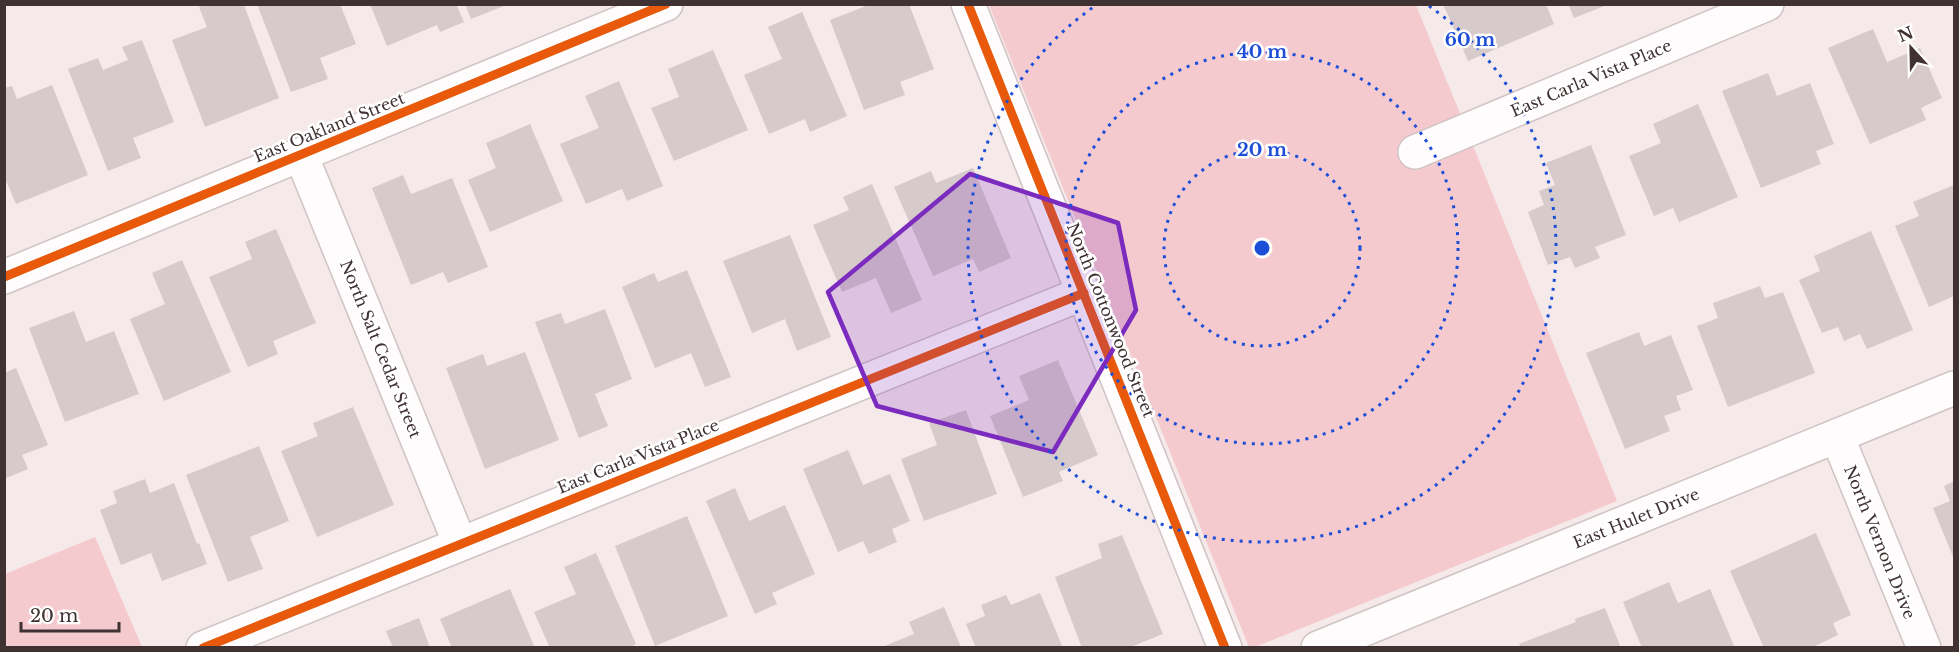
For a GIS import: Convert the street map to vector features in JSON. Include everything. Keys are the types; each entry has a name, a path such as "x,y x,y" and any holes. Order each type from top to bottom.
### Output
{"street":[{"name":"East Oakland Street","path":"4,277 666,4"},
{"name":"North Cottonwood Street","path":"968,4 1225,648"},
{"name":"East Carla Vista Place","path":"1415,152 1767,4"},
{"name":"North Salt Cedar Street","path":"301,155 460,544"},
{"name":"East Carla Vista Place","path":"203,648 1084,293"},
{"name":"East Hulet Drive","path":"1318,648 1954,388"},
{"name":"North Vernon Drive","path":"1837,436 1924,648"}],"highlighted area":[{"path":"970,174 1118,223 1136,310 1053,452 877,406 828,292"}],"shaded area":[{"path":"989,5 1416,5 1617,501 1255,647 1249,647"},
{"path":"95,537 142,647 5,647 5,574"}],"building":[{"path":"257,4 340,4 356,44 320,58 328,79 291,92"},
{"path":"370,4 456,4 464,22 440,32 437,25 387,46"},
{"path":"465,4 503,4 504,6 471,19"},
{"path":"871,4 909,4 934,69 900,82 905,95 864,110 830,20"},
{"path":"1443,4 1546,4 1554,24 1468,61"},
{"path":"1568,4 1607,4 1607,5 1574,18"},
{"path":"244,5 279,98 205,127 172,40 207,27 199,7"},
{"path":"802,12 847,116 810,132 805,119 769,134 744,75 782,59 768,27"},
{"path":"1873,29 1887,62 1920,48 1942,98 1921,108 1926,120 1870,144 1828,48"},
{"path":"142,40 174,122 133,138 141,158 108,171 68,69 98,58 103,70 128,60 122,47"},
{"path":"713,50 748,130 674,161 651,108 679,97 668,69"},
{"path":"1768,73 1777,96 1810,83 1834,144 1816,151 1821,164 1761,188 1722,91"},
{"path":"619,81 663,186 627,201 622,189 586,204 560,144 599,128 585,96"},
{"path":"52,85 88,175 16,204 4,176 4,88 12,86 17,99"},
{"path":"1698,104 1738,197 1679,222 1673,208 1654,216 1629,156 1661,143 1653,124"},
{"path":"530,124 563,201 490,232 468,180 496,168 486,143"},
{"path":"1591,145 1626,235 1595,247 1600,258 1575,268 1570,257 1548,265 1528,212 1544,205 1539,191 1555,185 1546,163"},
{"path":"973,168 1011,258 979,272 973,259 933,276 894,187 931,171 936,183"},
{"path":"403,175 411,194 452,178 488,267 448,283 443,272 411,285 372,188"},
{"path":"872,184 922,300 891,313 876,278 842,292 813,225 849,210 843,197"},
{"path":"1954,185 1954,296 1929,307 1895,226 1919,216 1913,202"},
{"path":"276,229 316,323 273,341 278,354 248,367 209,277 252,259 245,242"},
{"path":"1871,231 1913,330 1867,349 1860,334 1844,341 1838,327 1822,333 1799,280 1820,271 1814,256"},
{"path":"790,235 831,337 797,351 785,319 752,333 723,261"},
{"path":"182,260 231,372 164,401 130,319 165,304 152,273"},
{"path":"687,270 731,377 705,387 691,353 655,368 622,287 654,273 658,282"},
{"path":"1760,286 1765,298 1783,292 1815,373 1728,407 1697,326 1718,318 1713,303"},
{"path":"605,309 632,379 595,394 608,426 579,438 535,322 561,313 565,324"},
{"path":"74,311 86,342 114,331 139,394 65,422 29,328"},
{"path":"1639,332 1644,346 1671,335 1693,390 1676,396 1681,410 1664,416 1670,431 1625,449 1586,353"},
{"path":"525,352 559,440 485,469 446,368 483,354 487,366"},
{"path":"1058,360 1098,455 1059,472 1063,481 1023,497 990,416 1029,400 1019,376"},
{"path":"16,368 48,445 22,455 28,469 4,479 4,373"},
{"path":"353,407 394,505 317,537 281,451 318,436 313,423"},
{"path":"966,410 997,494 924,521 901,459 937,445 929,423"},
{"path":"259,446 289,521 250,537 263,569 228,582 186,475"},
{"path":"848,450 863,485 890,474 910,521 892,529 897,542 869,554 863,541 838,552 803,469"},
{"path":"145,479 150,493 174,483 207,564 162,581 151,553 121,565 100,510 117,503 113,491"},
{"path":"1954,481 1954,559 1933,508 1950,501 1944,486"},
{"path":"735,488 749,521 785,505 815,574 772,593 777,604 755,614 706,501"},
{"path":"687,516 728,616 655,646 615,546"},
{"path":"1816,533 1851,615 1833,623 1838,635 1811,648 1764,648 1730,571"},
{"path":"1122,535 1163,634 1128,648 1082,648 1055,577 1102,558 1098,544"},
{"path":"596,553 636,644 629,648 550,648 534,612 576,594 564,567"},
{"path":"1669,582 1678,603 1710,589 1735,648 1642,648 1623,602"},
{"path":"510,589 535,648 452,648 440,619"},
{"path":"1040,593 1063,648 976,648 966,624 985,616 981,605 1006,595 1011,605"},
{"path":"944,607 961,647 882,647 914,634 909,622"},
{"path":"1605,608 1621,648 1521,648 1519,644 1576,622 1575,619"},
{"path":"419,618 430,648 393,648 386,631"}],"cycle path":[{"path":"4,277 666,4"},
{"path":"968,4 1225,648"},
{"path":"203,648 1084,293"}]}
